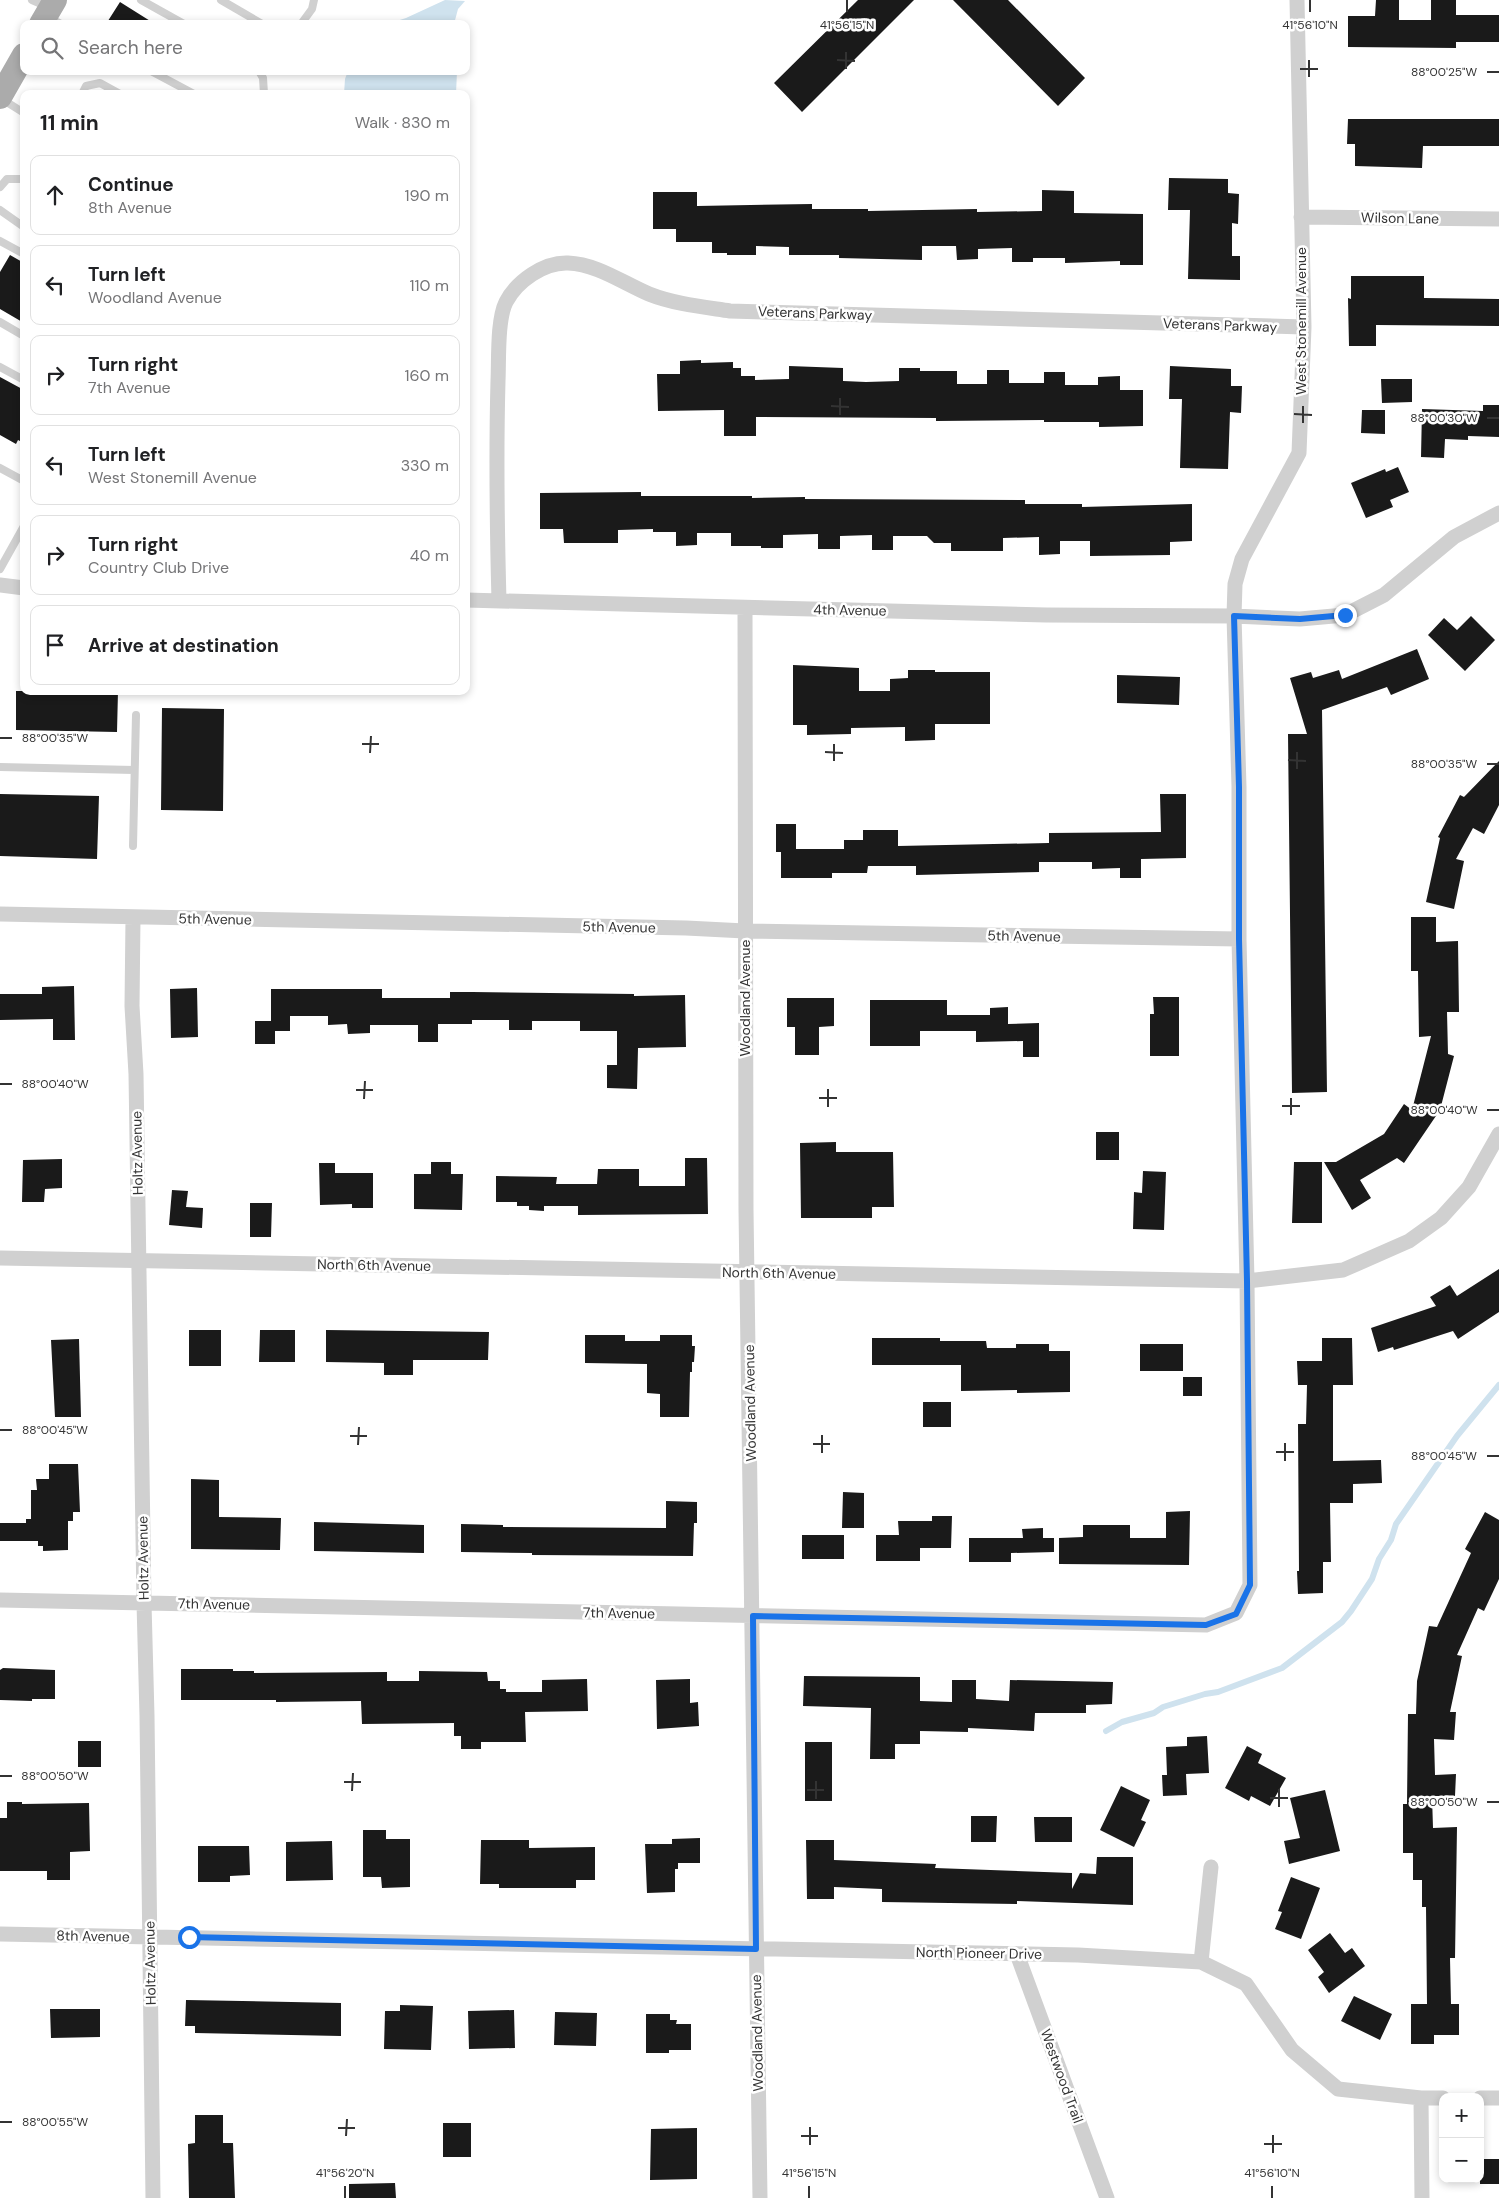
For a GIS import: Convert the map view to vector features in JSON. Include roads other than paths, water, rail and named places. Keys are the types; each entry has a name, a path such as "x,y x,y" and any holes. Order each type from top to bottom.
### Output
{"main road":[{"path":"0,98 20,62"}],"street":[{"name":"West Stonemill Avenue","path":"1236,1614 1250,1585 1247,1281 1239,939 1239,787 1234,616 1235,584 1242,559 1299,453 1304,327 1297,0"},
{"name":"Wilson Lane","path":"1301,217 1499,219"},
{"name":"Veterans Parkway","path":"498,601 496,458 499,334 506,303 521,283 545,267 568,263 605,273 649,294 690,305 730,311 1304,327"},
{"name":"4th Avenue","path":"470,600 1046,615 1234,616 1300,619 1345,615 1384,595 1454,537 1499,513"},
{"path":"0,586 20,588"},
{"name":"Woodland Avenue","path":"745,608 748,1272 760,2198"},
{"name":"5th Avenue","path":"0,914 686,928 745,931 1239,939"},
{"name":"Holtz Avenue","path":"133,918 132,1006 136,1074 147,1716 152,2198"},
{"name":"North 6th Avenue","path":"0,1258 1247,1281 1343,1270 1410,1241 1440,1218 1469,1187 1499,1134"},
{"name":"7th Avenue","path":"0,1600 1206,1625 1236,1614"},
{"path":"1201,1962 1211,1867"},
{"name":"8th Avenue","path":"0,1934 756,1949"},
{"name":"North Pioneer Drive","path":"756,1949 1017,1954 1201,1962 1246,1984 1292,2050 1338,2088 1421,2098 1439,2098"},
{"name":"Westwood Trail","path":"1017,1954 1107,2198"},
{"path":"1421,2098 1422,2198"},
{"path":"1484,2098 1499,2098"}],"lane":[{"path":"141,0 177,20"},
{"path":"221,0 255,20"},
{"path":"304,20 312,9 314,0"},
{"path":"158,75 187,90"},
{"path":"262,75 264,78 264,90"},
{"path":"84,90 86,86 100,83 113,90"},
{"path":"0,98 20,110"},
{"path":"0,187 7,179 20,179"},
{"path":"0,210 20,225"},
{"path":"0,241 20,253"},
{"path":"0,322 20,334"},
{"path":"0,367 20,378"},
{"path":"0,468 20,478"},
{"path":"0,569 20,533"},
{"path":"133,846 136,715"},
{"path":"0,767 134,770"}],"water":[{"path":"445,0 465,1 458,9 455,20 400,20"},
{"path":"346,75 457,75 456,90 344,90"}],"waterway":[{"path":"1106,1731 1122,1722 1154,1713 1163,1707 1218,1692 1282,1668 1342,1622 1372,1579 1379,1559 1391,1540 1396,1524 1457,1436 1499,1385"}]}
